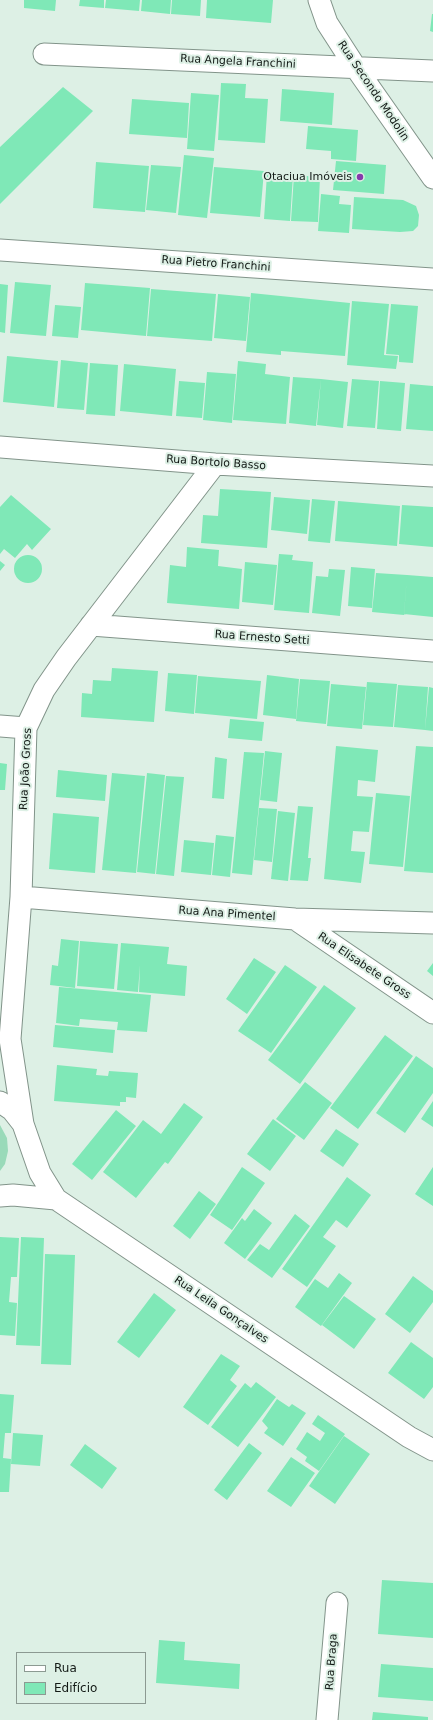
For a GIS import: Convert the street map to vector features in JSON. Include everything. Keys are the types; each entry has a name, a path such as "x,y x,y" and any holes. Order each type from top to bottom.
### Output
{"street":[{"name":"Rua Secondo Modolin","path":"319,0 327,23 356,68 433,178"},
{"name":"Rua Angela Franchini","path":"44,54 433,72"},
{"name":"Rua Pietro Franchini","path":"0,250 433,278"},
{"name":"Rua Bortolo Basso","path":"0,447 215,464 433,476"},
{"name":"Rua João Gross","path":"56,1199 40,1173 23,1124 5,1045 21,898 26,728 44,690 91,625 215,464"},
{"name":"Rua Ernesto Setti","path":"91,625 433,651"},
{"path":"0,726 26,728"},
{"name":"Rua Ana Pimentel","path":"21,898 295,919 433,923"},
{"name":"Rua Elisabete Gross","path":"295,919 433,1013"},
{"path":"0,1102 12,1110 23,1124"},
{"name":"Rua Leila Gonçalves","path":"0,1196 13,1195 56,1199 409,1436 433,1450"},
{"name":"Rua Braga","path":"327,1720 337,1603"}],"green space":[{"path":"0,1125 7,1138 8,1151 5,1164 0,1171"}],"building":[{"path":"24,0 56,0 55,11 24,8"},
{"path":"80,0 104,0 104,8 79,6"},
{"path":"106,0 140,0 139,11 105,8"},
{"path":"142,0 171,0 170,14 141,11"},
{"path":"172,0 201,0 200,16 171,14"},
{"path":"207,0 273,0 271,23 206,18"},
{"path":"433,14 433,32 430,31"},
{"path":"221,83 246,84 245,98 268,99 265,143 218,140"},
{"path":"63,87 93,111 0,204 0,147"},
{"path":"282,89 334,93 332,125 280,121"},
{"path":"191,93 219,95 214,151 187,149"},
{"path":"132,99 189,103 187,138 129,134"},
{"path":"308,126 358,130 356,161 331,159 331,151 306,149"},
{"path":"184,155 214,158 207,218 178,215"},
{"name":"Otaciua Imóveis","path":"336,161 386,165 384,194 333,190"},
{"path":"96,162 149,166 145,212 93,208"},
{"path":"151,165 181,167 176,213 146,210"},
{"path":"214,167 264,171 260,217 210,213"},
{"path":"267,174 293,175 290,221 264,219"},
{"path":"294,175 320,177 318,222 291,221"},
{"path":"321,194 340,196 339,204 351,205 349,233 318,231"},
{"path":"354,197 403,200 416,206 419,215 418,226 413,231 400,232 352,229"},
{"path":"15,282 51,285 46,336 10,333"},
{"path":"85,283 150,288 146,336 81,330"},
{"path":"0,284 8,285 5,333 0,332"},
{"path":"151,289 216,294 212,341 147,336"},
{"path":"251,293 350,303 345,356 281,351 281,355 246,352"},
{"path":"218,294 250,297 246,341 214,338"},
{"path":"352,301 389,304 384,355 398,356 396,369 347,365"},
{"path":"391,304 418,306 413,363 399,362 399,355 386,354"},
{"path":"55,305 81,307 78,338 52,336"},
{"path":"7,356 58,361 54,407 3,402"},
{"path":"61,360 88,363 84,410 57,408"},
{"path":"238,361 266,364 265,374 290,377 286,424 233,420"},
{"path":"90,363 118,365 115,416 86,414"},
{"path":"124,364 176,369 172,416 120,411"},
{"path":"207,372 236,374 232,423 203,420"},
{"path":"293,377 321,379 316,426 289,423"},
{"path":"321,379 348,382 343,428 317,425"},
{"path":"352,379 379,381 375,428 347,426"},
{"path":"179,381 205,383 202,418 176,416"},
{"path":"380,381 405,383 401,431 377,429"},
{"path":"410,384 433,386 433,431 406,429"},
{"path":"220,489 271,492 267,548 201,543 203,515 218,516"},
{"path":"11,495 51,529 32,550 27,544 15,558 4,549 0,554 0,507"},
{"path":"274,497 310,500 307,534 271,530"},
{"path":"312,499 335,501 330,543 308,541"},
{"path":"338,501 400,506 397,546 335,541"},
{"path":"402,505 433,507 433,547 399,544"},
{"path":"187,547 219,550 218,566 242,569 239,609 167,603 170,565 186,567"},
{"path":"279,554 293,555 292,560 313,562 309,613 274,610"},
{"path":"28,555 38,559 42,569 38,579 28,583 18,579 14,569 18,559"},
{"path":"0,561 5,565 0,571"},
{"path":"245,562 277,565 273,605 242,602"},
{"path":"351,567 375,569 372,608 348,606"},
{"path":"329,569 345,570 340,616 312,613 316,576 328,577"},
{"path":"376,573 407,575 404,615 372,612"},
{"path":"407,575 433,577 433,617 404,614"},
{"path":"112,668 158,671 154,722 81,717 82,693 92,694 93,680 111,681"},
{"path":"168,673 197,675 194,714 165,711"},
{"path":"267,675 299,679 296,719 263,715"},
{"path":"198,676 261,681 257,719 195,713"},
{"path":"300,679 330,681 326,724 296,721"},
{"path":"367,682 397,684 393,727 363,725"},
{"path":"331,684 366,687 362,729 327,726"},
{"path":"398,685 428,687 425,730 394,727"},
{"path":"429,687 433,688 433,731 425,730"},
{"path":"230,719 264,722 262,741 228,738"},
{"path":"336,746 378,750 375,782 358,780 357,796 373,797 369,832 353,831 351,851 365,852 361,883 324,879"},
{"path":"416,746 433,747 433,873 404,871"},
{"path":"265,751 282,753 277,802 260,800"},
{"path":"244,752 264,753 252,875 232,873"},
{"path":"215,757 227,759 224,799 212,798"},
{"path":"0,763 7,764 5,790 0,790"},
{"path":"58,770 107,775 105,801 56,797"},
{"path":"112,773 145,776 136,873 102,870"},
{"path":"147,773 165,775 155,874 137,872"},
{"path":"166,776 184,777 174,876 156,874"},
{"path":"376,793 410,796 403,867 369,864"},
{"path":"298,806 313,807 308,858 311,858 308,881 290,880"},
{"path":"259,808 277,809 272,862 254,860"},
{"path":"278,811 295,813 288,881 271,879"},
{"path":"53,813 99,817 95,873 49,869"},
{"path":"216,835 234,837 230,877 212,875"},
{"path":"184,840 214,843 211,875 181,872"},
{"path":"61,939 79,941 75,988 50,985 52,965 58,966"},
{"path":"80,941 118,944 114,989 77,986"},
{"path":"121,943 169,947 167,964 187,966 185,996 139,992 140,965 138,992 117,990"},
{"path":"254,958 276,972 247,1014 226,999"},
{"path":"433,963 433,976 427,971"},
{"path":"285,965 317,987 271,1053 238,1031"},
{"path":"324,985 356,1008 300,1084 268,1060"},
{"path":"59,987 151,995 147,1032 117,1030 118,1022 80,1019 79,1026 56,1023"},
{"path":"55,1025 115,1030 113,1053 53,1047"},
{"path":"385,1035 413,1056 358,1129 330,1108"},
{"path":"416,1056 433,1068 433,1093 405,1133 376,1113"},
{"path":"57,1065 97,1069 96,1075 108,1076 109,1071 138,1073 136,1098 126,1097 126,1102 120,1102 120,1106 54,1101"},
{"path":"305,1082 332,1103 304,1140 276,1119"},
{"path":"433,1101 433,1127 421,1119"},
{"path":"184,1103 203,1117 168,1164 165,1162 136,1198 103,1172 143,1120 161,1134"},
{"path":"116,1110 136,1126 92,1180 72,1164"},
{"path":"273,1119 296,1136 270,1171 247,1154"},
{"path":"336,1129 359,1144 343,1167 320,1151"},
{"path":"242,1167 265,1183 232,1230 210,1215"},
{"path":"433,1167 433,1206 415,1194"},
{"path":"347,1177 371,1195 347,1228 336,1220 323,1237 336,1246 307,1287 282,1269"},
{"path":"199,1191 216,1204 190,1239 173,1226"},
{"path":"254,1209 272,1223 245,1259 224,1243 242,1218 245,1221"},
{"path":"295,1214 310,1226 272,1278 247,1260 260,1244 269,1250"},
{"path":"0,1237 19,1238 17,1277 11,1277 9,1302 17,1303 15,1336 0,1335"},
{"path":"21,1237 44,1238 40,1346 16,1345"},
{"path":"45,1254 75,1255 71,1365 41,1364"},
{"path":"339,1273 352,1283 321,1326 295,1307 315,1279 328,1288"},
{"path":"413,1276 433,1291 433,1302 410,1333 385,1314"},
{"path":"154,1293 176,1310 139,1358 117,1342"},
{"path":"344,1296 376,1319 354,1349 322,1325"},
{"path":"411,1342 433,1358 433,1387 424,1399 388,1373"},
{"path":"221,1354 240,1366 230,1380 237,1386 208,1425 183,1407"},
{"path":"256,1382 276,1397 238,1447 211,1427 245,1383 251,1388"},
{"path":"0,1394 14,1395 11,1433 5,1433 3,1458 11,1459 9,1492 0,1492"},
{"path":"277,1399 289,1407 292,1404 306,1413 283,1446 264,1433 268,1428 262,1421"},
{"path":"318,1415 345,1434 319,1471 305,1461 307,1457 296,1449 307,1432 320,1441 325,1433 312,1424"},
{"path":"13,1433 43,1435 40,1466 11,1464"},
{"path":"344,1436 370,1454 335,1504 309,1486"},
{"path":"249,1443 262,1453 227,1500 214,1490"},
{"path":"85,1444 117,1468 102,1489 70,1465"},
{"path":"291,1457 315,1473 291,1507 267,1491"},
{"path":"382,1580 433,1583 433,1638 378,1634"},
{"path":"159,1640 185,1642 184,1660 240,1664 239,1689 156,1683"},
{"path":"381,1664 433,1668 433,1701 378,1697"},
{"path":"373,1712 428,1717 428,1720 372,1720"}],"place":[{"name":"Otaciua Imóveis","path":"360,177"}]}
